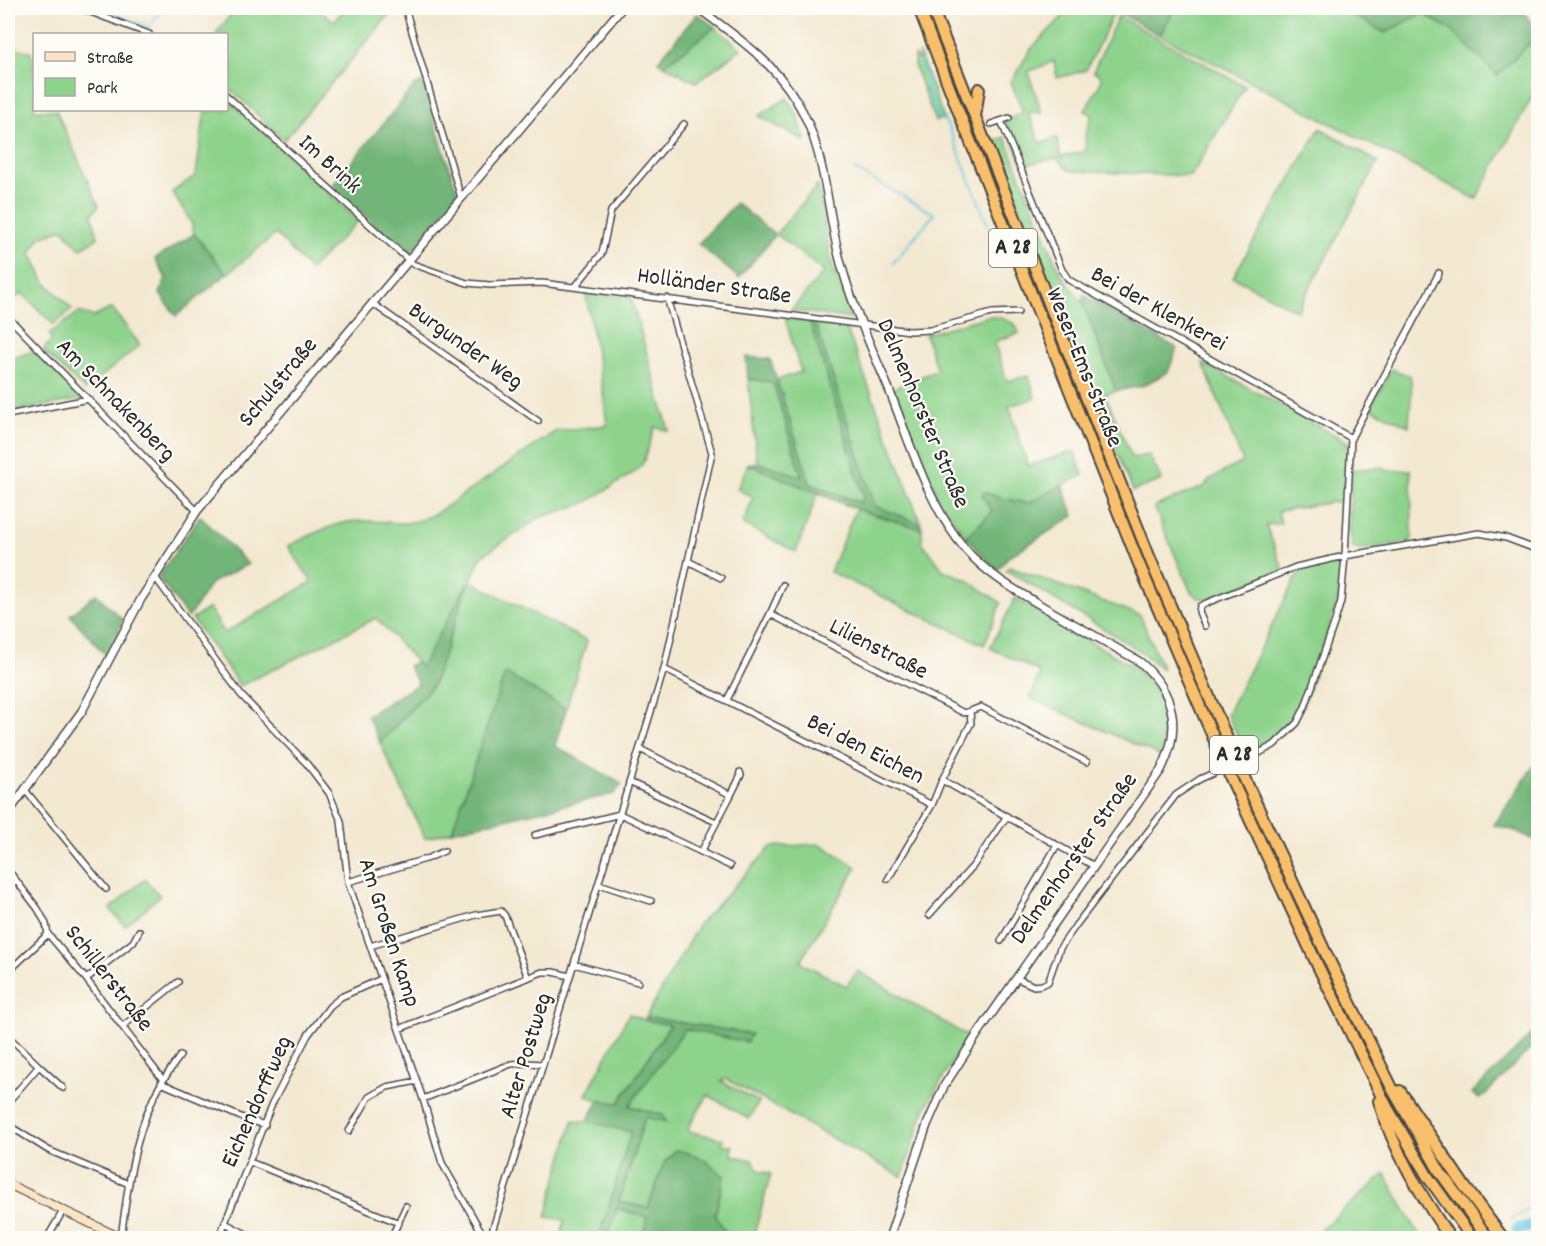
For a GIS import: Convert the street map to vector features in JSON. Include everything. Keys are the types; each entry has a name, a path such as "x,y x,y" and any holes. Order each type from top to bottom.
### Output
{"highway":[{"name":"Weser-Ems-Straße","path":"919,8 1172,642 1275,875 1371,1075"},
{"name":"Weser-Ems-Straße","path":"932,8 1183,637 1287,872 1380,1064"},
{"path":"975,120 979,89"},
{"path":"1380,1064 1503,1239"},
{"name":"A 28","path":"1380,1064 1440,1172 1488,1239"},
{"path":"1371,1075 1386,1124 1398,1152 1450,1239"},
{"name":"A 28","path":"1371,1075 1407,1143 1472,1239"}],"main road":[{"path":"8,1184 121,1238"}],"street":[{"path":"80,8 146,33"},
{"path":"405,8 461,198"},
{"name":"Schulstraße","path":"8,813 82,711 141,599 197,511 622,8"},
{"name":"Delmenhorster Straße","path":"698,8 769,64 784,81 809,123 819,154 839,258 863,325 932,496 956,537 982,566 1016,590 1140,662 1159,681 1172,714 1174,730 1167,759 957,1064 933,1107 889,1239"},
{"name":"Im Brink","path":"228,97 408,260"},
{"path":"991,124 1009,118"},
{"name":"Bei der Klenkerei","path":"1001,121 1062,270 1069,280 1351,438"},
{"path":"575,287 602,253 611,211 684,124"},
{"name":"Holländer Straße","path":"408,260 413,264 467,283 490,285 542,283 920,332 992,313 1018,312"},
{"path":"1016,978 1034,986 1048,982 1060,948 1176,795 1200,779 1274,745 1297,723 1305,707 1341,601 1351,438 1439,273"},
{"name":"Alter Postweg","path":"490,1239 664,669 712,453 667,298"},
{"name":"Burgunder Weg","path":"372,303 538,421"},
{"name":"Am Schnakenberg","path":"8,317 197,511"},
{"path":"8,415 88,399"},
{"path":"1205,626 1199,612 1200,606 1296,567 1345,556 1479,533 1500,536 1539,550"},
{"path":"688,561 721,578"},
{"name":"Am Großen Kamp","path":"155,577 241,695 307,764 329,793 340,822 348,882 423,1099 429,1126 442,1163 485,1239"},
{"path":"727,700 783,585"},
{"name":"Lilienstraße","path":"770,614 964,713 981,707 1087,762"},
{"name":"Bei den Eichen","path":"664,669 932,805 942,780 1094,866"},
{"path":"942,780 971,723 970,711"},
{"path":"640,749 731,795"},
{"path":"701,852 741,775 740,772"},
{"path":"629,782 717,822"},
{"path":"25,790 106,889"},
{"path":"888,879 932,805"},
{"path":"535,835 620,814 729,866"},
{"path":"929,915 973,866 1007,816"},
{"path":"1001,941 1057,845"},
{"path":"348,882 429,858 444,851"},
{"name":"Schillerstraße","path":"8,870 38,909 46,924 48,934 123,1026 162,1081"},
{"path":"8,888 16,880"},
{"path":"598,884 651,901"},
{"path":"370,946 476,915 501,911 505,916 528,978"},
{"path":"86,979 133,942 140,931"},
{"path":"8,972 48,934"},
{"path":"574,964 638,982"},
{"path":"399,1029 542,972 570,976"},
{"name":"Eichendorffweg","path":"219,1239 281,1083 308,1035 330,1006 341,998 381,979"},
{"path":"123,1026 178,982"},
{"path":"8,1036 63,1088"},
{"path":"121,1238 129,1184 145,1119 162,1081 180,1056"},
{"path":"423,1099 512,1064 543,1064"},
{"path":"8,1101 39,1066"},
{"path":"162,1081 248,1120 265,1125"},
{"path":"349,1131 369,1097 387,1087 417,1081"},
{"path":"8,1125 48,1150 129,1184"},
{"path":"250,1162 399,1223"},
{"path":"391,1239 406,1206"},
{"path":"47,1239 63,1211"},
{"path":"225,1223 254,1239"}],"green space":[{"path":"236,8 315,8 334,21 345,8 395,8 284,140 228,87 228,33 217,33"},
{"path":"1071,8 1103,8 1114,13 1086,70 1057,78 1054,61 1028,72 1042,113 1028,112 1040,143 1057,138 1061,157 1086,151 1085,135 1092,115 1085,111 1102,80 1099,74 1093,72 1118,16 1245,86 1191,176 1075,171 1068,170 1057,158 1023,165 1005,121 1023,112 1011,82 1031,49"},
{"path":"1111,8 1175,8 1160,35"},
{"path":"1175,8 1340,8 1385,33 1422,13 1451,30 1497,75 1538,35 1538,86 1476,199 1160,35"},
{"path":"1340,8 1522,8 1538,35 1497,75 1451,30 1423,13 1385,33"},
{"path":"697,14 715,27 664,65 658,61"},
{"path":"715,27 741,49 696,82 664,65"},
{"path":"8,46 31,52 33,111 56,111 99,206 92,214 98,238 80,249 63,229 40,237 31,253 44,281 72,309 54,325 22,293 8,305"},
{"path":"919,53 944,119 935,121 914,65 914,55 919,61"},
{"path":"422,82 458,195 408,256 333,185 414,86"},
{"path":"787,98 798,116 805,141 759,116"},
{"path":"228,100 358,221 310,270 276,234 227,274 194,234 191,222 172,192 196,175 205,111 228,111"},
{"path":"1320,128 1378,162 1297,311 1233,277"},
{"path":"1005,137 1060,273 1083,303 1116,391 1105,394 1132,458 1149,455 1162,480 1133,491 1071,341 994,142"},
{"path":"818,185 832,266 852,319 791,310 824,272 776,234"},
{"path":"736,203 775,235 739,278 698,244"},
{"path":"194,234 227,274 176,316 160,294 166,278 155,259"},
{"path":"589,293 631,298 669,431 655,427 643,463 635,472 585,503 539,518 482,556 470,581 587,641 566,709 505,674 452,831 425,838 380,743 433,685 467,586 421,667 376,618 240,686 192,619 209,608 225,633 312,582 288,546 325,529 348,522 404,523 426,518 556,431 607,425 586,295"},
{"path":"1083,295 1177,348 1168,372 1142,386 1116,391 1083,303"},
{"path":"112,308 140,345 85,390 43,351 52,339 49,334 79,312 94,317"},
{"path":"989,316 1015,324 1019,333 994,342 1007,381 1029,376 1035,398 1009,406 1028,466 1074,451 1083,475 1029,503 1003,499 985,492 982,495 992,512 966,537 939,501 894,388 937,370 925,334"},
{"path":"785,318 810,322 864,497 861,503 810,484 777,380 801,372"},
{"path":"810,322 815,323 875,506 921,524 922,529 856,509 748,464 757,462 802,477 774,385 770,382 748,379 746,357 770,359 810,484 860,503 864,497"},
{"path":"815,323 846,327 921,524 875,506"},
{"path":"35,351 83,399 8,412 8,359"},
{"path":"1203,363 1348,442 1346,500 1278,511 1281,523 1266,525 1283,569 1208,599 1199,598 1191,592 1154,507 1205,486 1210,479 1243,462"},
{"path":"1392,369 1410,376 1409,426 1370,408"},
{"path":"748,379 770,382 774,385 802,477 757,462"},
{"path":"748,464 818,493 796,552 743,524 753,497 737,489"},
{"path":"1384,467 1385,471 1411,470 1412,538 1410,542 1359,550 1353,547 1349,526 1352,470"},
{"path":"1062,485 1074,516 1008,557 997,571 966,537 992,512 982,494 985,492 1003,499 1029,503"},
{"path":"856,509 922,529 922,542 943,570 966,579 1001,603 984,645 830,572"},
{"path":"200,516 248,564 211,583 188,618 158,577"},
{"path":"1335,563 1340,568 1339,596 1305,701 1281,733 1246,753 1227,714 1301,568"},
{"path":"1010,567 1140,615 1163,670 1139,650 1006,570"},
{"path":"469,581 433,685 380,743 367,715 419,684 408,666 416,662 421,667"},
{"path":"96,594 123,620 108,658 70,615"},
{"path":"1015,598 1136,668 1146,678 1154,688 1163,708 1164,730 1161,756 1030,698 1040,672 990,648"},
{"path":"505,673 566,709 555,746 622,784 614,794 452,831"},
{"path":"1538,759 1538,841 1494,825"},
{"path":"820,844 857,867 800,962 846,986 858,971 967,1036 925,1109 902,1177 726,1079 721,1081 759,1102 749,1119 708,1095 688,1131 723,1139 722,1144 733,1146 732,1156 753,1160 758,1170 771,1174 753,1238 716,1238 725,1233 715,1216 724,1176 664,1163 648,1208 619,1202 645,1117 665,1121 663,1115 629,1106 685,1029 746,1042 750,1034 646,1017 699,924 771,847"},
{"path":"145,879 160,896 125,926 110,909"},
{"path":"629,1014 670,1025 619,1103 599,1101 586,1095"},
{"path":"646,1017 751,1034 747,1042 685,1029 629,1106 663,1115 666,1122 645,1117 619,1202 648,1208 664,1163 676,1150 697,1156 724,1176 715,1215 726,1233 716,1238 643,1238 647,1217 617,1208 607,1238 599,1238 631,1132 587,1121 599,1101 619,1103 670,1025 645,1020"},
{"path":"1538,1028 1538,1041 1485,1095 1479,1099 1472,1093"},
{"path":"573,1120 587,1121 632,1132 599,1238 560,1238 565,1220 546,1217"},
{"path":"1385,1174 1421,1238 1311,1238"},
{"path":"616,1208 647,1217 643,1238 607,1238"}],"waterway":[{"path":"94,8 150,27 162,8"},
{"path":"919,61 927,80 927,90 941,120 944,119 949,128 990,230"},
{"path":"854,169 934,214 893,263"},
{"path":"1511,1220 1538,1203"},
{"path":"1518,1229 1538,1224"}]}
